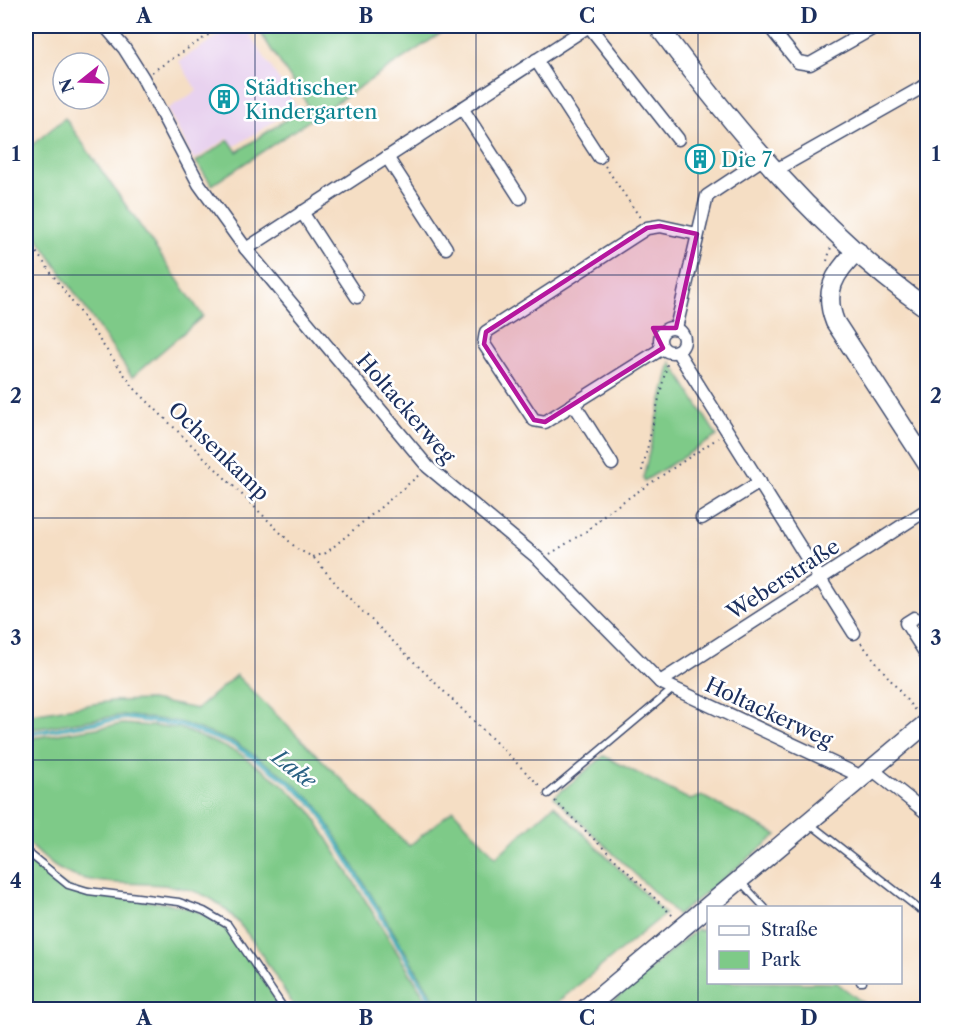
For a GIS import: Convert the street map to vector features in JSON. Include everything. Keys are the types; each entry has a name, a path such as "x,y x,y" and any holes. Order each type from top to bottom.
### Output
{"street":[{"name":"Holtackerweg","path":"105,26 124,48 143,78 199,184 246,249 428,467 540,560 660,682 854,773 866,775 927,814"},
{"path":"246,249 590,26 678,140"},
{"path":"658,26 696,77 770,164 857,251 927,309"},
{"path":"769,26 798,62 804,65 810,64 877,26"},
{"path":"536,60 599,157"},
{"path":"676,328 707,196 927,84"},
{"path":"462,108 520,198"},
{"path":"387,157 446,248"},
{"path":"302,212 357,297"},
{"path":"676,328 684,337 683,345 670,350 545,422 534,420 484,344 486,332 647,228 660,226 697,234"},
{"path":"857,251 839,271 829,294 829,307 835,322 927,465"},
{"path":"676,328 663,333 660,339 728,432 854,633"},
{"path":"574,404 612,464"},
{"path":"702,518 760,482"},
{"name":"Weberstraße","path":"660,682 927,509"},
{"path":"914,618 906,623 927,657"},
{"path":"709,906 927,723"},
{"path":"584,1010 707,907"}],"lane":[{"path":"548,794 674,689"},
{"path":"809,822 919,909"},
{"path":"26,851 68,885 88,891 178,902 204,911 228,925 285,1010"},
{"path":"740,880 763,906"}],"path":[{"path":"143,78 222,26"},
{"path":"599,157 647,228"},
{"name":"Ochsenkamp","path":"26,238 134,388 297,549 313,557 344,593 682,928"},
{"path":"642,471 670,350"},
{"path":"540,560 588,530 606,513 728,432"},
{"path":"313,557 326,554 428,467"},
{"path":"854,633 870,657 927,723"}],"highlighted area":[{"path":"660,226 697,234 676,328 653,328 663,348 545,422 534,420 484,344 486,332 647,228"}],"shaded area":[{"path":"234,26 244,26 297,107 235,146 228,138 194,160 167,109 197,91 179,61"}],"green space":[{"path":"256,26 452,26 212,185 196,162 229,140 237,152 308,105"},
{"path":"65,118 203,316 132,377 26,221 26,150"},
{"path":"671,362 717,436 644,481 643,478"},
{"path":"236,675 409,846 453,810 496,857 554,805 665,914 549,1009 440,1009 317,805 286,777 236,743 180,722 123,715 26,730 26,715 112,701 151,700 197,709"},
{"path":"123,724 179,728 237,752 281,783 310,810 432,1009 296,1009 248,935 225,909 213,900 195,891 176,887 95,881 75,876 57,868 41,855 26,841 26,739"},
{"path":"604,756 690,800 702,796 777,835 678,915 554,797"},
{"path":"26,856 52,878 70,888 89,894 169,904 188,908 207,916 231,933 282,1009 26,1009"},
{"path":"707,925 707,984 838,984 871,1009 604,1009 697,929 701,931"}],"waterway":[{"name":"Lake","path":"26,734 125,718 180,725 236,746 286,780 316,807 437,1010"}],"place":[{"name":"Städtischer Kindergarten","path":"224,99"},
{"name":"Die 7","path":"700,159"}]}
